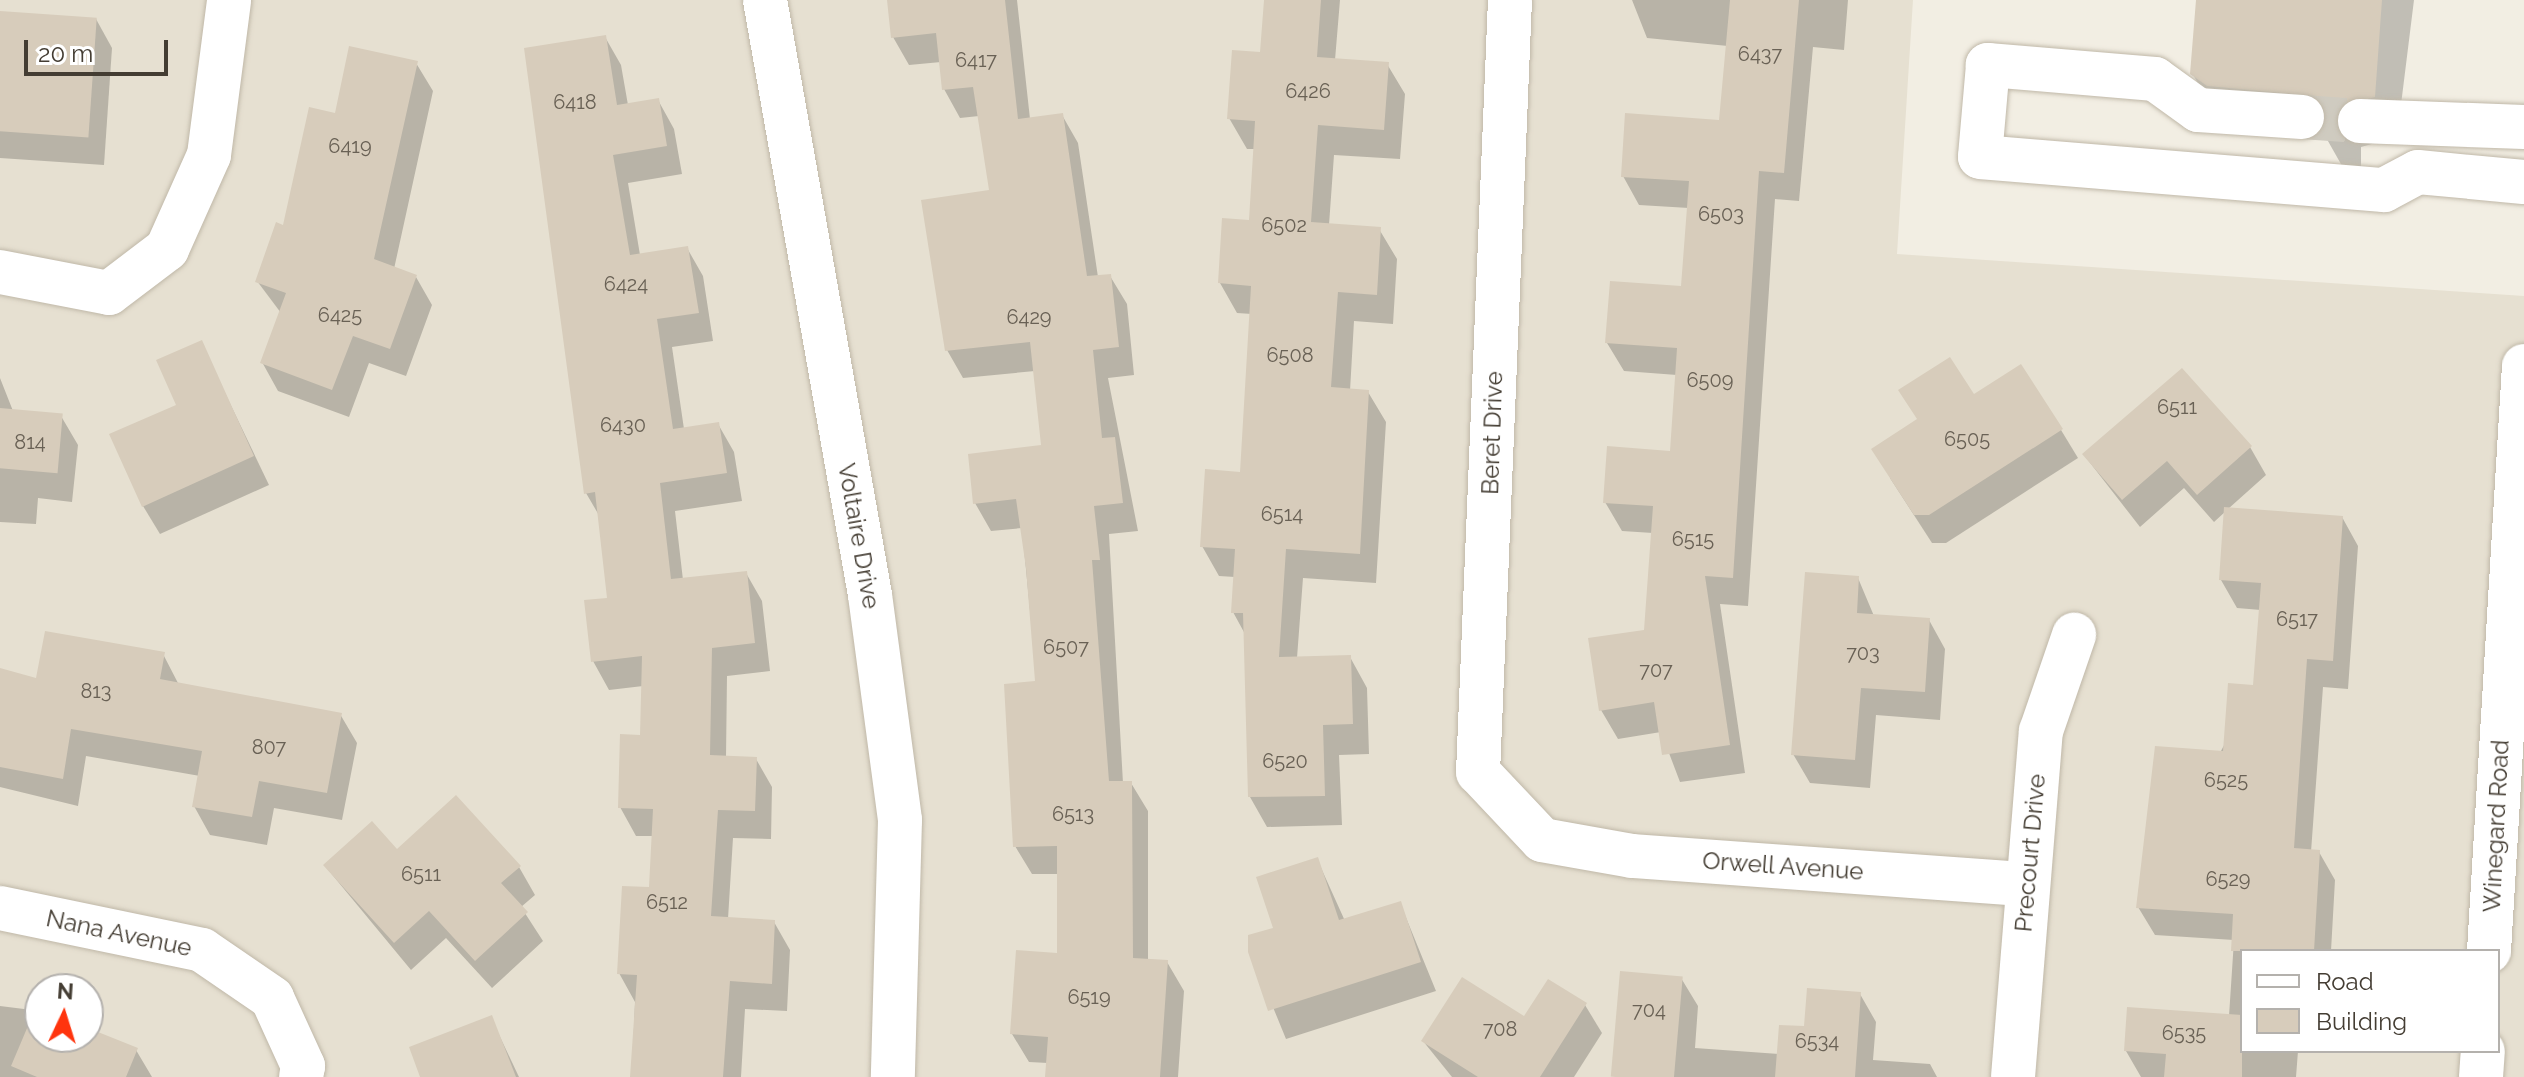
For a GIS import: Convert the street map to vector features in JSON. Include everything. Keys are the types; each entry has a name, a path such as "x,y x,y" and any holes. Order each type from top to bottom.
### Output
{"street":[{"path":"0,272 109,293 167,249 209,155 229,0"},
{"name":"Voltaire Drive","path":"765,0 870,595 900,820 893,1077"},
{"name":"Beret Drive","path":"1510,0 1478,772 1542,840"},
{"path":"2302,117 2198,110 2155,79 1988,65 1980,157 2384,190 2418,172 2524,182"},
{"path":"2360,121 2524,127"},
{"name":"Winegard Road","path":"2489,949 2524,366"},
{"name":"Precourt Drive","path":"2013,1077 2025,884 2041,731 2074,635"},
{"name":"Orwell Avenue","path":"1542,840 1632,856 2025,884"},
{"name":"Nana Avenue","path":"0,908 202,950 272,998 303,1066 301,1077"},
{"path":"2481,1077 2483,1053"}],"shaded area":[{"path":"0,0 1913,0 1897,254 2524,296 2524,1077 0,1077"}],"building":[{"path":"887,0 1005,0 1018,119 1063,113 1087,276 1111,274 1119,347 1093,350 1102,438 1115,437 1123,503 1094,506 1100,560 1092,560 1109,781 1132,781 1133,958 1168,960 1160,1077 1045,1077 1048,1037 1010,1034 1016,950 1057,953 1057,846 1013,847 1004,684 1035,681 1026,568 1016,499 973,504 968,454 1041,445 1030,342 945,351 921,200 989,190 973,87 942,90 936,33 891,38"},
{"path":"1264,0 1321,0 1317,57 1389,62 1384,130 1318,125 1311,222 1381,227 1377,295 1338,292 1331,387 1369,390 1360,554 1286,549 1279,657 1351,655 1353,724 1323,725 1325,796 1248,797 1243,613 1231,613 1235,549 1200,547 1205,469 1240,472 1251,286 1218,283 1222,218 1249,220 1255,121 1227,119 1232,50 1260,52"},
{"path":"1730,0 1799,0 1784,173 1759,171 1733,578 1705,576 1730,745 1662,755 1654,702 1599,711 1588,638 1644,630 1653,506 1603,503 1607,446 1670,451 1677,348 1605,343 1610,281 1681,286 1689,181 1621,177 1625,113 1719,120"},
{"path":"2196,0 2382,0 2375,97 2339,107 2339,134 2321,133 2327,118 2315,96 2207,86 2190,74"},
{"path":"0,11 97,18 88,137 0,131"},
{"path":"606,35 617,105 659,98 667,146 613,155 630,255 688,246 699,313 657,319 673,429 719,422 727,473 660,483 671,579 747,571 755,643 712,648 710,755 757,757 755,811 718,810 711,916 775,920 772,984 730,981 723,1077 630,1077 637,975 617,974 622,886 649,887 653,809 618,808 620,734 640,735 642,656 591,662 584,600 607,598 595,492 584,494 524,48"},
{"path":"349,46 418,61 374,259 417,275 390,349 353,336 332,390 260,363 286,293 255,282 276,222 283,225 309,107 335,113"},
{"path":"202,340 254,456 142,507 109,434 176,405 156,360"},
{"path":"1950,357 1974,394 2021,364 2063,429 1929,515 1914,515 1871,449 1917,419 1898,390"},
{"path":"2182,368 2252,446 2197,495 2167,461 2122,500 2082,454"},
{"path":"0,408 63,413 58,473 0,468"},
{"path":"2224,507 2343,516 2333,661 2307,659 2294,848 2320,850 2314,949 2231,951 2233,914 2136,908 2155,746 2223,751 2228,683 2253,685 2261,583 2219,580"},
{"path":"1805,572 1859,576 1857,613 1930,618 1925,692 1861,688 1855,760 1791,755"},
{"path":"45,631 165,652 160,679 342,713 327,793 259,781 252,817 192,807 202,751 71,729 63,779 0,767 0,668 36,678"},
{"path":"456,795 521,866 501,883 528,912 475,961 429,911 394,943 323,865 372,821 397,849"},
{"path":"1318,857 1339,920 1401,901 1421,962 1268,1011 1248,952 1248,935 1273,928 1256,877"},
{"path":"1620,971 1683,976 1674,1077 1611,1077"},
{"path":"1462,977 1524,1016 1548,979 1587,1003 1540,1077 1478,1077 1421,1041"},
{"path":"1807,988 1861,992 1855,1077 1775,1077 1779,1025 1804,1026"},
{"path":"2127,1007 2240,1015 2242,1077 2164,1077 2166,1054 2124,1051"},
{"path":"492,1015 516,1077 420,1077 409,1047"},
{"path":"104,1034 138,1048 126,1077 37,1077 11,1066 24,1035 24,1053 104,1053"}],"tunnel":[{"path":"2302,117 2360,121"}]}
